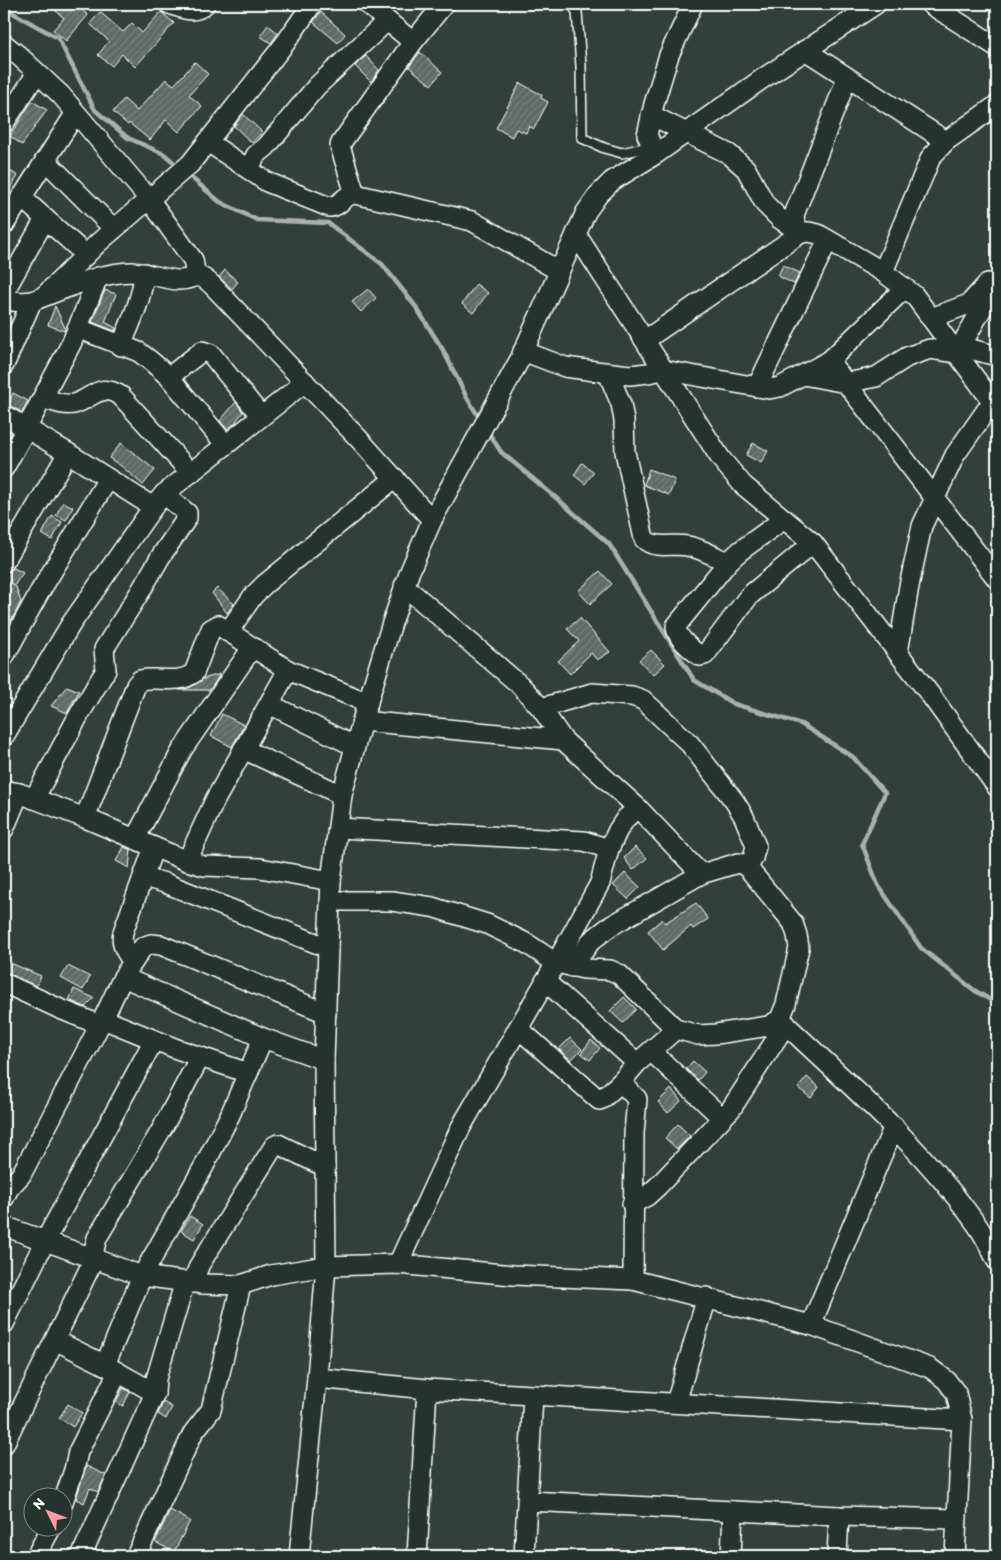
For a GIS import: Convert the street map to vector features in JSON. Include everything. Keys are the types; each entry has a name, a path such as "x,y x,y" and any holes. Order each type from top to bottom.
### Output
{"street":[{"path":"169,4 192,11 205,4"},
{"path":"4,365 38,299 114,229 190,164 286,42 312,4"},
{"path":"366,4 413,42"},
{"path":"355,194 340,146 413,42 444,4"},
{"path":"654,150 647,135 651,115 669,55 693,4"},
{"path":"299,1556 326,1266 324,1060 331,882 342,795 354,746 404,586 432,520 523,351 586,212 598,195 654,150 686,133 805,50 876,4"},
{"path":"930,4 997,47"},
{"path":"249,169 256,155 266,147 318,86 387,21"},
{"path":"4,44 61,95 75,114 149,199 193,260 196,276"},
{"path":"805,50 946,140"},
{"path":"4,123 37,73"},
{"path":"801,233 794,215 848,78"},
{"path":"883,272 930,157 946,140 997,105"},
{"path":"4,224 75,114"},
{"path":"651,115 729,154 746,169 765,204 780,219 801,233"},
{"path":"208,142 267,182 329,207 338,205 350,194 355,194 472,221 559,271"},
{"path":"45,160 114,229"},
{"path":"21,198 86,254"},
{"path":"4,292 45,219"},
{"path":"644,340 801,233 818,234 883,272 914,295 956,353 996,401 955,455 922,526 909,586 898,653"},
{"path":"576,234 721,459 743,485 814,543 997,787"},
{"path":"757,387 828,240"},
{"path":"4,300 22,302 38,299 113,273 144,273 179,280 202,276 305,382 432,520"},
{"path":"121,346 140,299 144,273"},
{"path":"930,318 969,304 997,274"},
{"path":"4,468 43,398 77,328 98,278"},
{"path":"956,353 997,282"},
{"path":"523,351 565,367 630,375 648,374 663,370 757,387 780,387 829,361 905,288"},
{"path":"77,328 139,352 168,377 225,444"},
{"path":"802,375 846,383 876,378 907,357 930,349 956,353 967,348 997,356"},
{"path":"168,377 202,351 207,352 211,354 261,416"},
{"path":"829,361 997,579"},
{"path":"608,373 621,404 624,420 625,452 644,538 648,543 686,545 728,562"},
{"path":"4,736 70,624 159,501 225,444 305,382"},
{"path":"43,398 64,404 74,404 104,390 112,391 121,396 191,473"},
{"path":"4,415 108,479 188,513 187,518 161,556 104,649 106,670 80,713 19,794 4,829"},
{"path":"4,562 68,453"},
{"path":"228,632 253,596 265,584 395,478"},
{"path":"4,658 38,593 108,479"},
{"path":"784,519 728,562 676,626 676,630 684,641 700,656 705,655 749,596 814,543"},
{"path":"404,586 520,685 540,708 563,740 638,808 701,874"},
{"path":"85,818 136,685 140,680 147,678 180,680 194,674 211,629 218,625 288,670 368,703"},
{"path":"135,839 182,750 252,648"},
{"path":"187,861 215,800 288,670"},
{"path":"540,708 592,693 632,696 643,700 690,744 740,810 756,846 748,868"},
{"path":"269,704 354,746"},
{"path":"362,721 563,740"},
{"path":"243,749 342,795"},
{"path":"19,794 85,818 187,861 211,867 260,868 331,882"},
{"path":"564,965 600,883 609,849 626,818 638,808"},
{"path":"338,828 584,841 609,849"},
{"path":"128,969 121,940 122,932 154,847"},
{"path":"398,1264 461,1127 545,981 599,933 701,874 738,863 742,864 748,868 793,923 797,935 798,948 783,1022 736,1102 658,1186 647,1196 632,1204"},
{"path":"143,876 328,948"},
{"path":"330,901 392,901 432,907 488,924 564,965 584,969 610,970 619,974 676,1029 698,1035 769,1026 783,1022"},
{"path":"4,1198 9,1188 20,1175 102,1022 128,969 143,946 151,944 161,945 326,1013"},
{"path":"128,969 263,1038 324,1060"},
{"path":"545,981 722,1118"},
{"path":"6,989 248,1073"},
{"path":"783,1022 894,1126 977,1225 997,1261"},
{"path":"518,1028 596,1098 602,1099 644,1057 676,1029"},
{"path":"67,1488 78,1452 112,1369 142,1276 230,1116 263,1038"},
{"path":"4,1324 45,1242 154,1040"},
{"path":"4,1444 94,1259 94,1250 98,1238 163,1127 200,1057"},
{"path":"621,1082 637,1099 632,1204 633,1280"},
{"path":"811,1325 894,1126"},
{"path":"81,1556 155,1393 156,1379 189,1282 274,1146 278,1144 325,1167"},
{"path":"4,1226 142,1276 203,1284 240,1285 271,1276 326,1266 398,1264 513,1276 633,1280 811,1325 930,1368 946,1380 956,1393 962,1420 955,1556"},
{"path":"136,1556 193,1433 211,1410 240,1285"},
{"path":"676,1404 707,1298"},
{"path":"55,1340 155,1393"},
{"path":"317,1378 427,1389 533,1396 962,1420"},
{"path":"417,1556 427,1389"},
{"path":"524,1556 533,1396"},
{"path":"528,1501 839,1516 956,1519"},
{"path":"731,1556 733,1511"},
{"path":"837,1556 839,1516"},
{"path":"36,1556 46,1538"}],"lane":[{"path":"572,4 577,12 581,66 582,138 604,148 622,153 654,150"}],"building":[{"path":"48,4 75,4 88,15 66,41 53,30 64,18"},
{"path":"100,12 123,32 132,23 142,33 161,12 174,23 135,67 122,54 112,66 98,55 109,41 90,24"},
{"path":"321,12 345,34 338,43 313,22"},
{"path":"268,25 278,33 271,43 260,36"},
{"path":"420,52 442,72 431,85 409,67"},
{"path":"366,56 379,70 371,82 355,66"},
{"path":"195,62 208,74 189,95 202,106 179,132 166,120 150,140 113,112 124,99 137,111 166,79 174,85"},
{"path":"520,83 542,95 541,98 548,102 534,129 529,126 526,133 516,129 512,137 496,128"},
{"path":"32,101 47,110 22,145 10,136"},
{"path":"243,114 262,132 252,143 234,126"},
{"path":"4,167 18,176 4,198"},
{"path":"783,265 800,273 794,284 778,276"},
{"path":"225,270 238,282 232,289 219,277"},
{"path":"476,284 488,293 473,313 462,304"},
{"path":"368,289 376,298 361,312 352,302"},
{"path":"105,290 116,294 105,322 116,328 115,331 92,322"},
{"path":"55,306 65,328 64,331 48,325"},
{"path":"13,393 28,401 22,412 8,405"},
{"path":"236,402 243,412 237,422 227,429 220,421"},
{"path":"121,443 155,470 143,485 109,458"},
{"path":"753,443 768,451 761,463 746,455"},
{"path":"582,463 594,472 585,484 574,475"},
{"path":"649,469 675,480 669,495 644,485"},
{"path":"63,502 73,507 66,520 56,515"},
{"path":"52,516 62,522 52,540 42,534"},
{"path":"14,568 23,573 15,584 21,602 4,634 4,602 14,585 4,580 4,578 6,573"},
{"path":"600,571 612,584 590,604 578,591"},
{"path":"217,588 234,604 227,613 212,593"},
{"path":"580,618 610,652 597,660 591,653 570,674 558,661 579,641 567,629"},
{"path":"651,650 665,664 653,675 639,660"},
{"path":"220,674 210,690 179,690 191,687 203,679"},
{"path":"67,686 79,691 67,713 51,706"},
{"path":"222,714 244,725 232,747 211,736"},
{"path":"124,847 131,850 129,868 116,861"},
{"path":"635,847 647,858 633,870 624,858"},
{"path":"625,873 640,887 628,899 613,885"},
{"path":"696,903 708,919 693,929 691,926 663,950 648,931 662,919 665,923"},
{"path":"8,962 41,976 36,986 4,972"},
{"path":"68,966 90,977 83,990 61,978"},
{"path":"74,989 94,998 85,1007 69,1000"},
{"path":"624,997 636,1009 623,1023 610,1011"},
{"path":"570,1038 582,1049 571,1060 559,1049"},
{"path":"591,1040 600,1048 590,1060 581,1053"},
{"path":"693,1061 705,1072 698,1080 686,1069"},
{"path":"807,1077 819,1087 811,1098 798,1088"},
{"path":"671,1089 681,1101 668,1113 658,1102"},
{"path":"678,1124 690,1136 677,1149 665,1138"},
{"path":"190,1216 203,1224 194,1239 181,1231"},
{"path":"123,1388 130,1392 123,1406 116,1402"},
{"path":"163,1402 172,1407 166,1419 158,1414"},
{"path":"68,1404 82,1413 73,1427 59,1418"},
{"path":"86,1466 106,1475 98,1492 90,1488 84,1503 76,1499"},
{"path":"170,1510 190,1521 174,1552 155,1542"}],"waterway":[{"path":"4,8 58,38 95,110 128,138 164,154 179,167"},
{"path":"187,174 220,202 257,220 328,223 382,264 416,307 443,350 480,419"},
{"path":"487,430 501,452 609,544 694,680 734,704 801,724 853,757 885,793 862,844 878,885 921,948 974,990 997,1004"}]}
